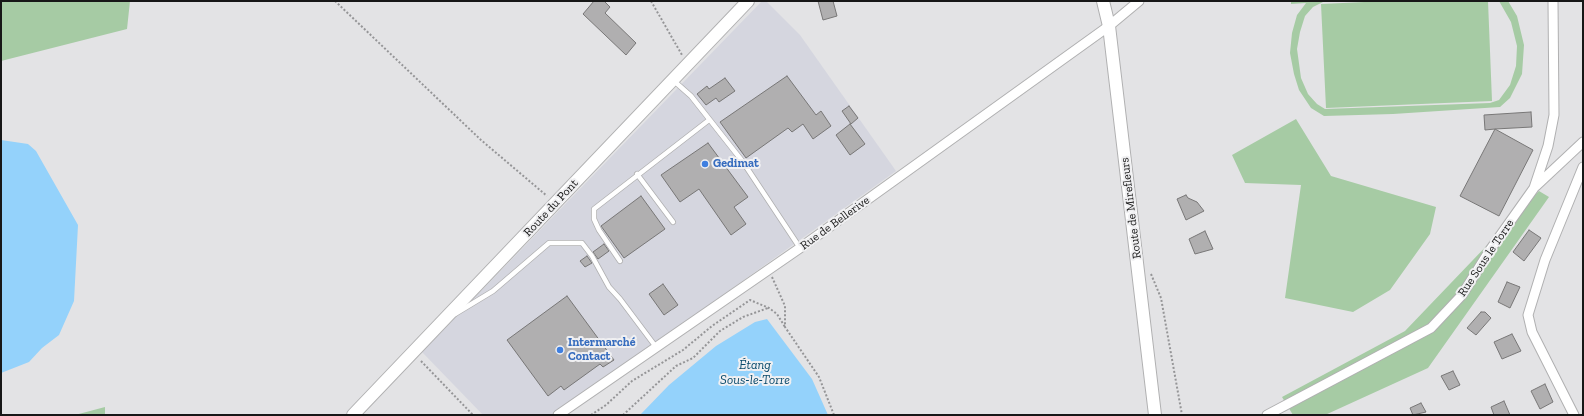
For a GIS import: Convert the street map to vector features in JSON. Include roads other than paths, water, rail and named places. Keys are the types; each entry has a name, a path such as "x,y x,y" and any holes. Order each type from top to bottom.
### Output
{"main road":[{"name":"Route du Pont","path":"353,415 444,322 748,1"},
{"name":"Route de Mirefleurs","path":"1103,1 1108,26 1155,415"}],"street":[{"name":"Rue de Bellerive","path":"558,415 800,248 1108,26 1140,1"},
{"name":"Rue Sous le Torre","path":"1266,415 1431,328 1462,295 1490,250 1534,188 1548,146 1554,115 1553,1"},
{"path":"1534,188 1583,142"},
{"path":"1574,415 1532,332 1528,315 1545,260 1583,167"}],"lane":[{"path":"673,80 691,96 759,185 800,248"},
{"path":"620,261 599,230 592,213 598,204 709,120"},
{"path":"637,174 673,222"},
{"path":"444,322 493,291 549,243 582,243 592,256 609,288 620,299 656,347"}],"water":[{"path":"1,140 28,144 36,151 78,225 74,301 59,335 42,348 29,362 1,373"},
{"name":"Étang Sous-le-Torre","path":"767,319 812,379 828,415 640,415 669,385 716,346 755,322"}],"place":[{"name":"Gedimat","path":"705,164"},
{"name":"Intermarché Contact","path":"560,350"}]}
